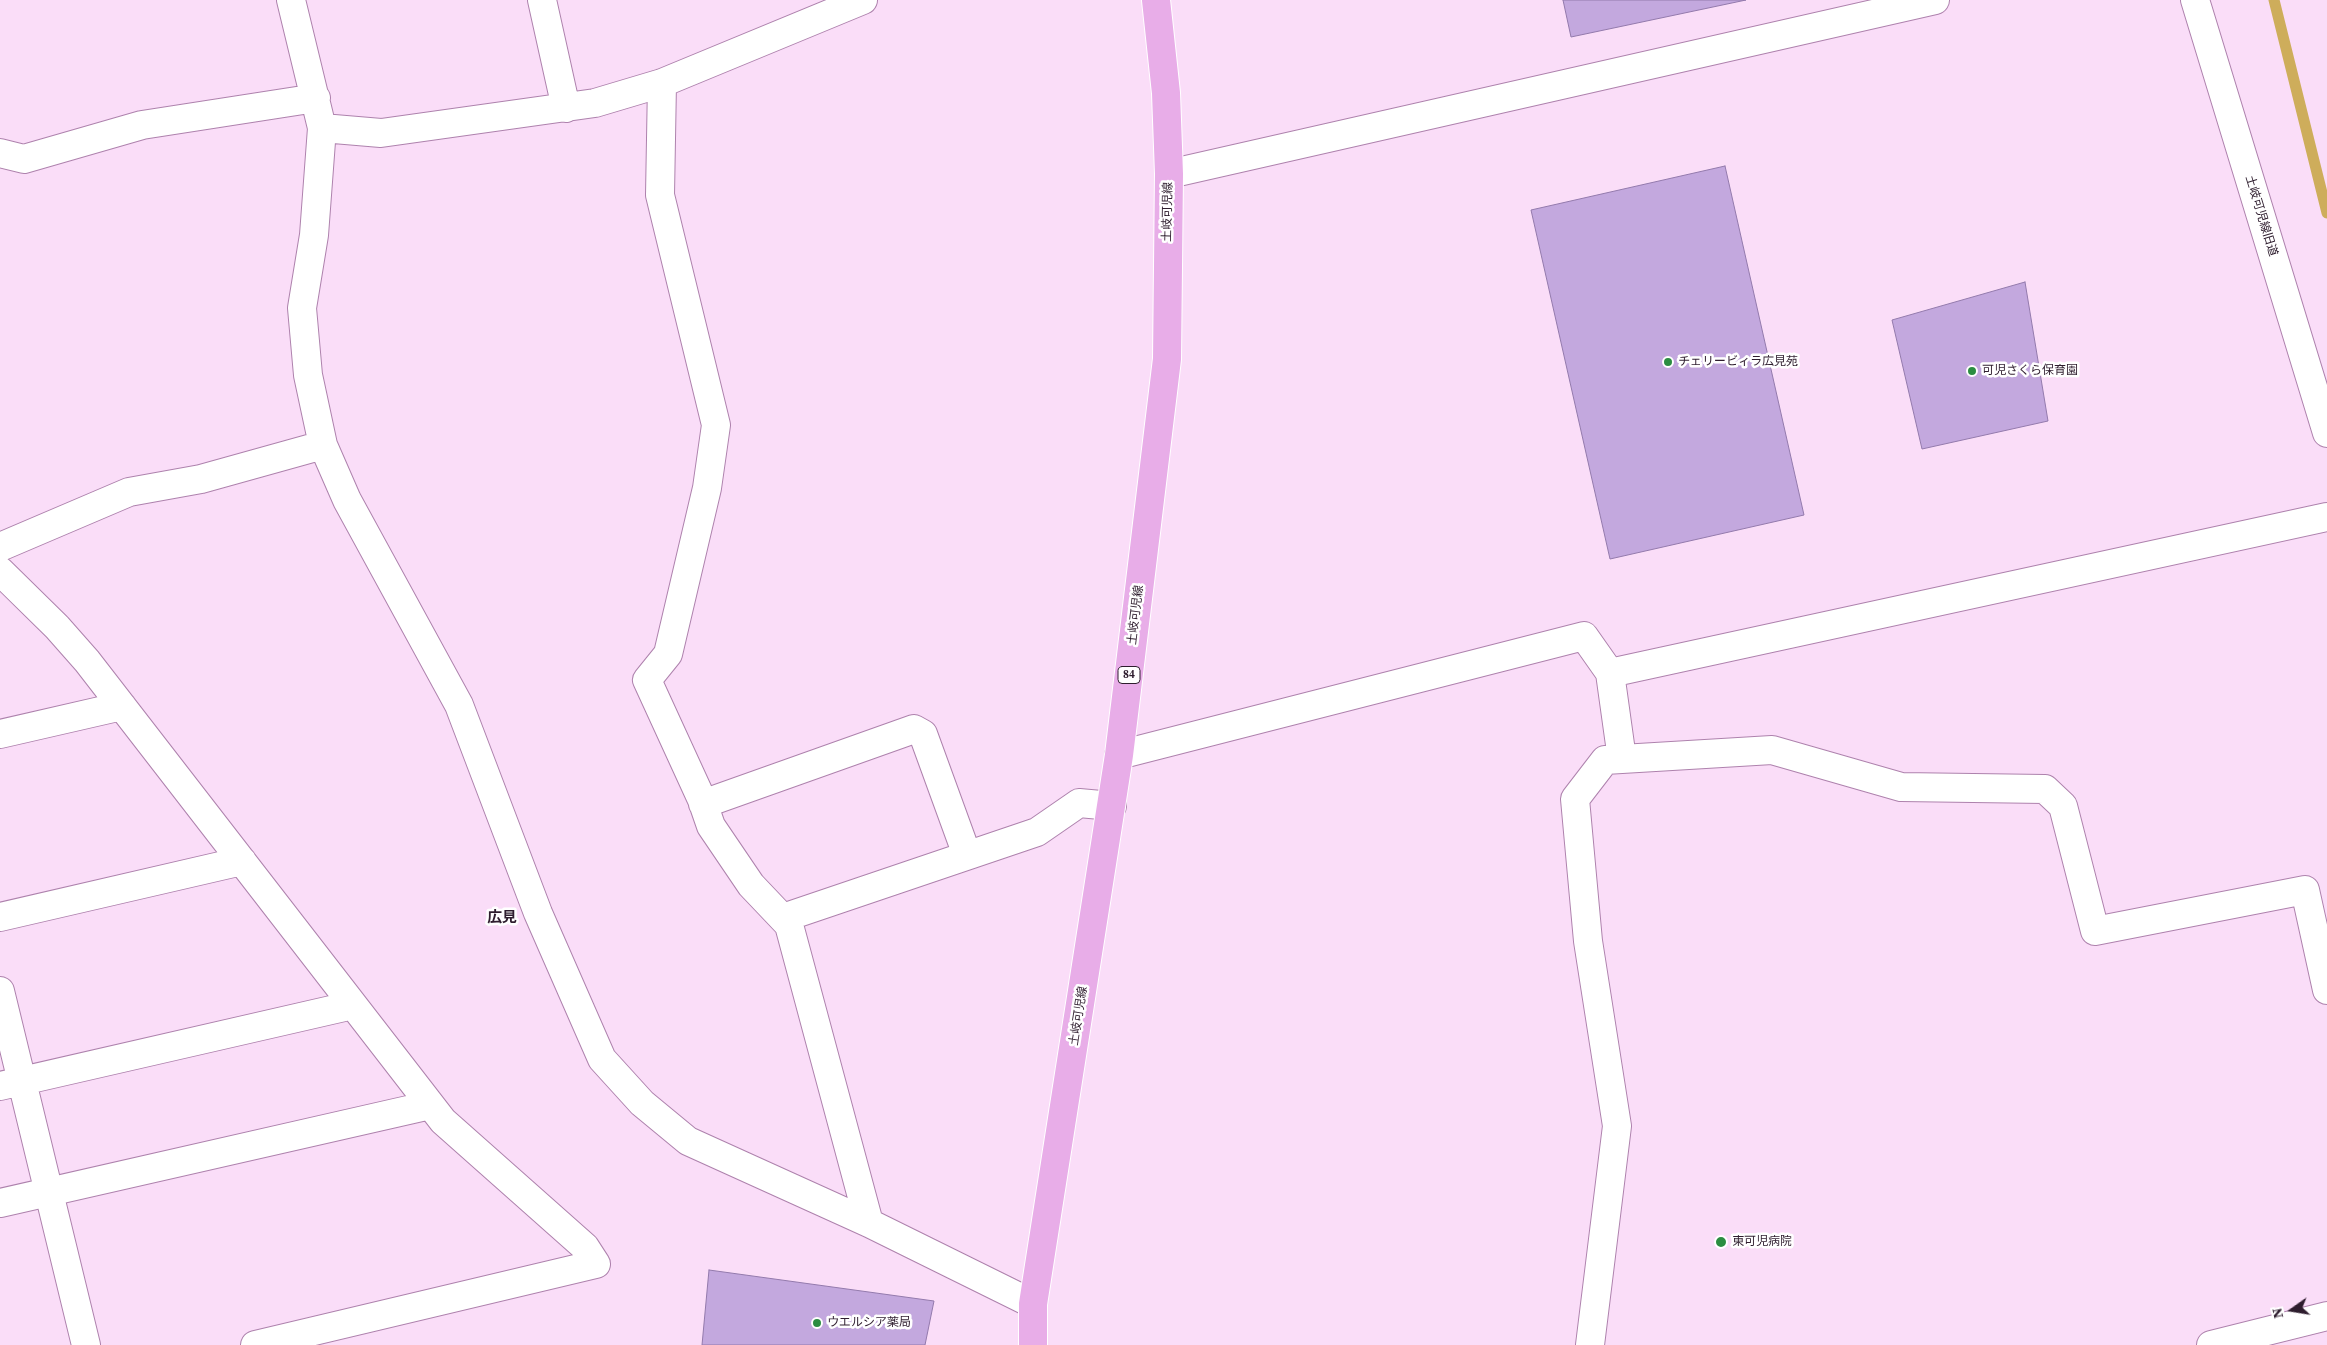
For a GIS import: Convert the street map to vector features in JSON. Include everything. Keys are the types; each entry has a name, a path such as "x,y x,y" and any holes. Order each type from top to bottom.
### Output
{"main road":[{"name":"土岐可児線","path":"1033,1345 1033,1304 1120,755 1167,360 1169,174 1166,93 1156,0"}],"street":[{"path":"291,0 322,128 314,235 302,308 308,375 323,445 347,500 459,705 538,913 602,1059 642,1103 688,1141 869,1223 1033,1304"},
{"path":"542,0 566,108"},
{"path":"322,128 381,134 595,103 662,83 863,0"},
{"path":"1169,174 1936,0"},
{"name":"土岐可児線旧道","path":"2195,0 2327,433"},
{"path":"662,83 660,195 716,425 707,488 668,654 647,680 703,804 711,826 751,885 789,925 869,1223"},
{"path":"0,153 24,159 142,125 316,98"},
{"path":"0,546 129,492 200,479 323,445"},
{"path":"1610,673 2327,517"},
{"path":"0,571 57,627 122,706 443,1121 585,1247 596,1264 255,1345"},
{"path":"1120,755 1584,636 1610,673 1622,758"},
{"path":"0,734 122,706"},
{"path":"703,804 914,729 923,734 967,856"},
{"path":"1590,1345 1617,1126 1588,941 1575,799 1605,760 1772,750 1901,786 2045,788 2063,806 2095,932 2305,890 2327,990"},
{"path":"783,918 1037,832 1078,803 1112,806"},
{"path":"0,917 242,861"},
{"path":"0,990 11,1083 49,1192 86,1345"},
{"path":"11,1083 353,1005"},
{"path":"0,1203 430,1105"},
{"path":"2211,1345 2327,1316"}],"building":[{"path":"1563,0 1746,0 1571,37"},
{"name":"チェリービィラ広見苑","path":"1725,166 1804,515 1610,559 1531,210"},
{"name":"可児さくら保育園","path":"2025,282 2048,421 1922,449 1892,320"},
{"name":"ウエルシア薬局","path":"709,1270 934,1301 925,1345 702,1345"}],"waterway":[{"path":"2274,0 2327,213"}],"place":[{"name":"チェリービィラ広見苑","path":"1668,362"},
{"name":"可児さくら保育園","path":"1972,371"},
{"name":"東可児病院","path":"1721,1242"},
{"name":"ウエルシア薬局","path":"817,1323"}],"district":[{"name":"広見","path":"502,918"}]}
